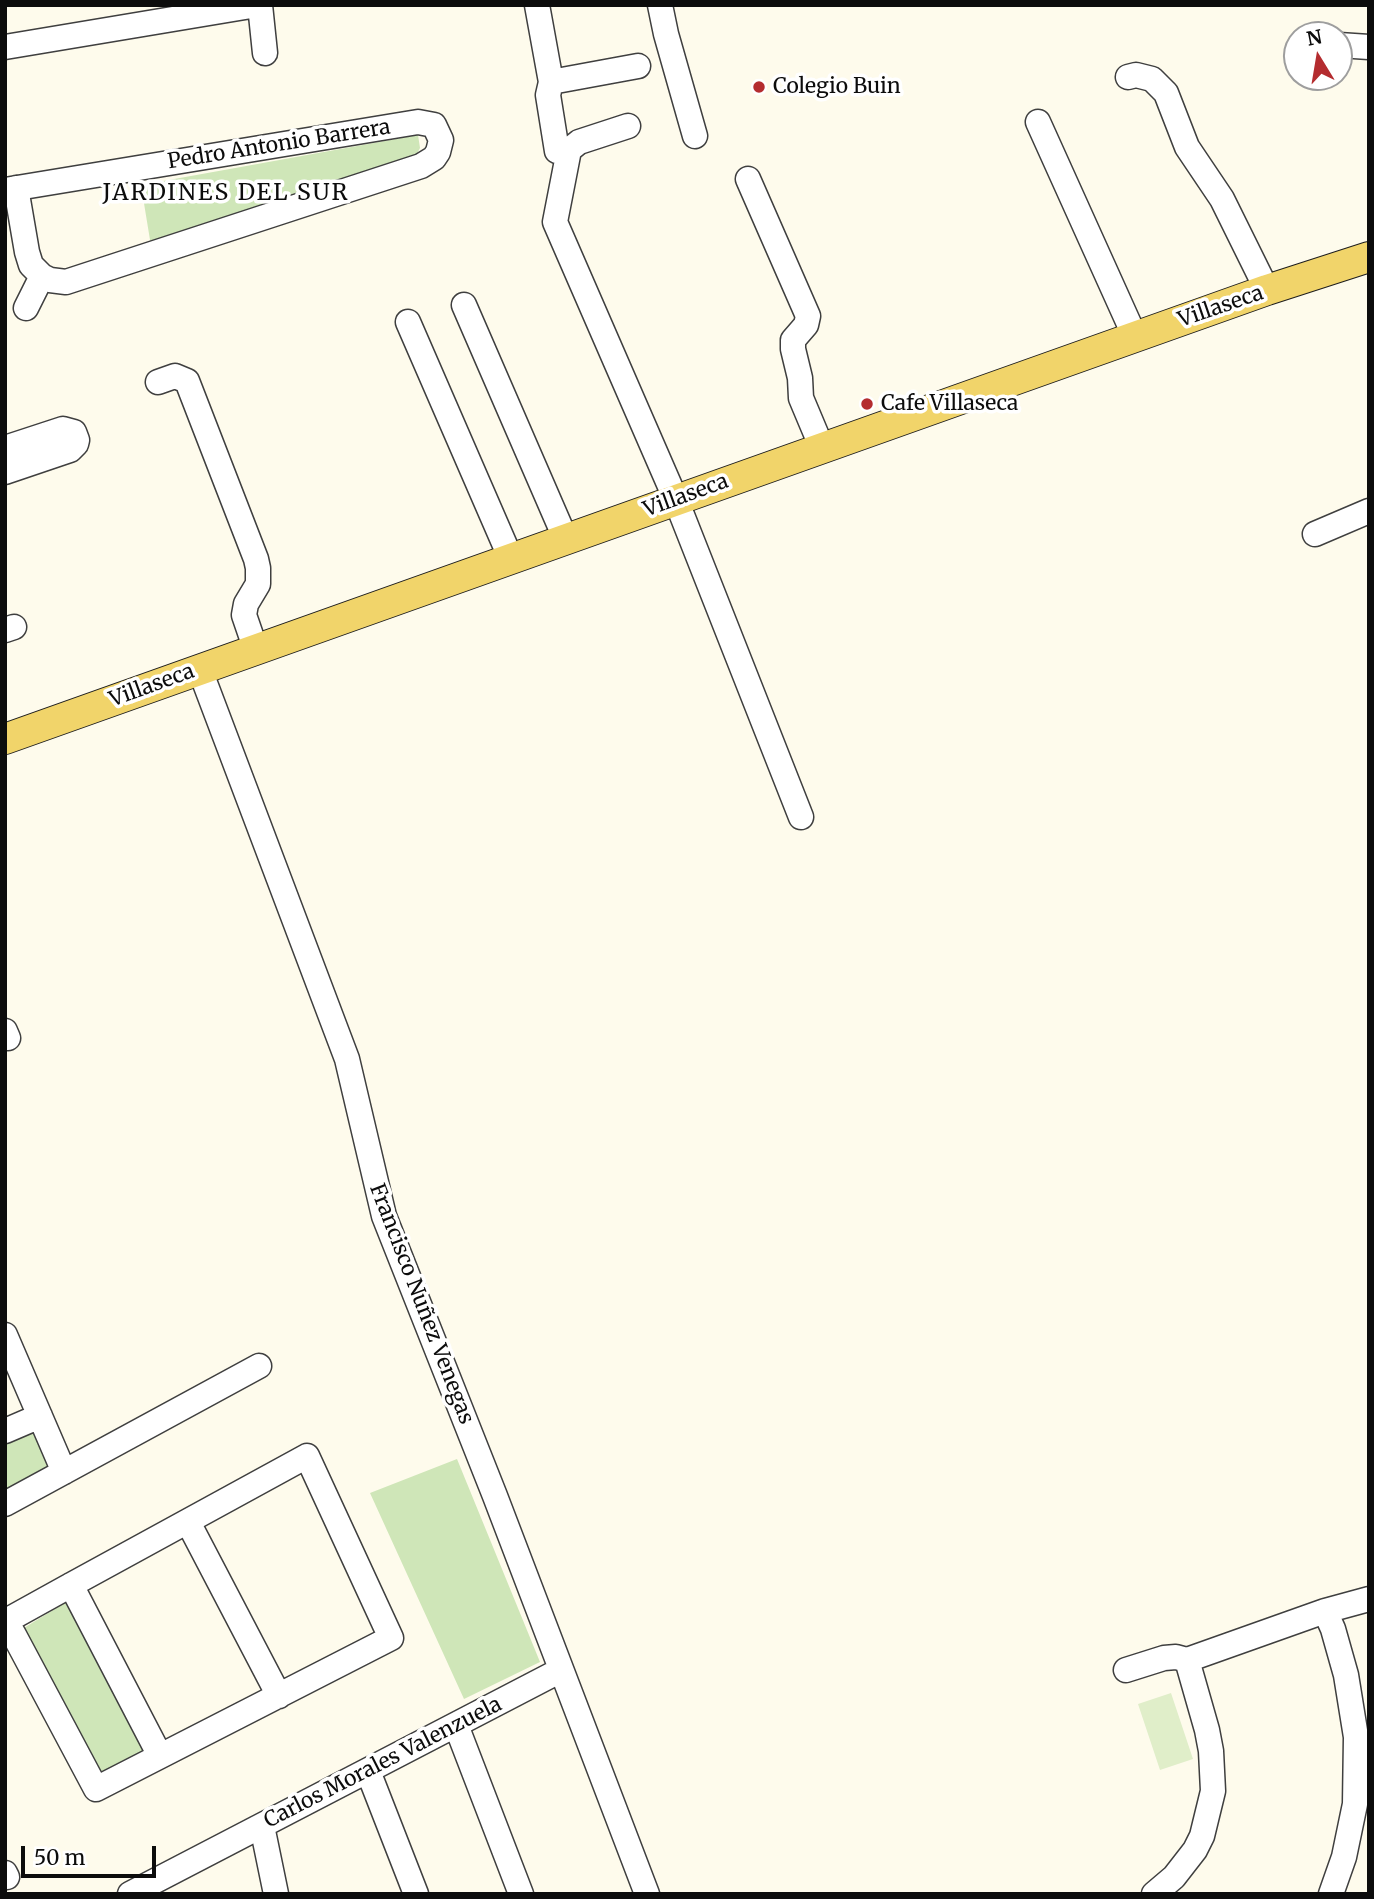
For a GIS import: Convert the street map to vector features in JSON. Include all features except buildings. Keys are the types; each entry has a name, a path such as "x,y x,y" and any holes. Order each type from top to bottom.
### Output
{"main road":[{"name":"Villaseca","path":"5,739 1266,290 1369,257"}],"street":[{"path":"5,47 259,5 265,53"},
{"path":"537,5 551,82 548,95 557,151"},
{"path":"660,5 695,136"},
{"path":"551,82 638,66"},
{"path":"1128,77 1144,76 1152,79 1166,93 1187,147 1222,200 1266,290"},
{"path":"1044,121 1140,335"},
{"name":"Pedro Antonio Barrera","path":"10,189 418,122 429,123 440,135 440,147 434,158 421,166 74,280 58,282 42,276"},
{"path":"628,126 579,142 569,150 555,222 676,500 801,817"},
{"path":"748,179 808,316 806,325 793,340 793,349 800,378 801,398 822,448"},
{"path":"10,189 28,258 42,276 26,308"},
{"path":"464,305 566,540"},
{"path":"408,322 511,559"},
{"path":"158,382 175,376 187,381 256,559 258,584 246,604 244,615 256,650"},
{"path":"5,448 63,429 74,432 77,440 70,450 5,472"},
{"path":"1315,534 1369,511"},
{"name":"Francisco Nuñez Venegas","path":"200,670 347,1059 384,1216 495,1496 647,1894"},
{"path":"5,1335 64,1472"},
{"path":"5,1504 259,1366"},
{"path":"5,1431 40,1416"},
{"path":"307,1457 391,1638 96,1789 5,1621 188,1522 307,1457"},
{"path":"188,1522 279,1696"},
{"path":"71,1585 160,1756"},
{"path":"1126,1671 1164,1658 1187,1660 1325,1611 1369,1599"},
{"path":"1325,1611 1346,1675 1356,1737 1355,1804 1344,1857 1331,1894"},
{"path":"1154,1894 1174,1877 1195,1850 1202,1836 1213,1791 1207,1730 1187,1660"},
{"name":"Carlos Morales Valenzuela","path":"130,1894 175,1883 262,1826 561,1670"},
{"path":"456,1725 521,1894"},
{"path":"368,1771 416,1894"},
{"path":"262,1826 276,1894"}],"green space":[{"path":"418,135 420,148 412,163 151,246 141,185"},
{"path":"32,1427 53,1465 5,1496 5,1439"},
{"path":"457,1459 540,1662 464,1699 370,1493"},
{"path":"71,1599 152,1750 98,1780 19,1631"},
{"path":"1171,1693 1193,1759 1160,1770 1138,1704"}],"place":[{"name":"Colegio Buin","path":"759,87"},
{"name":"Cafe Villaseca","path":"867,404"}],"district":[{"name":"JARDINES DEL SUR","path":"226,193"}]}
